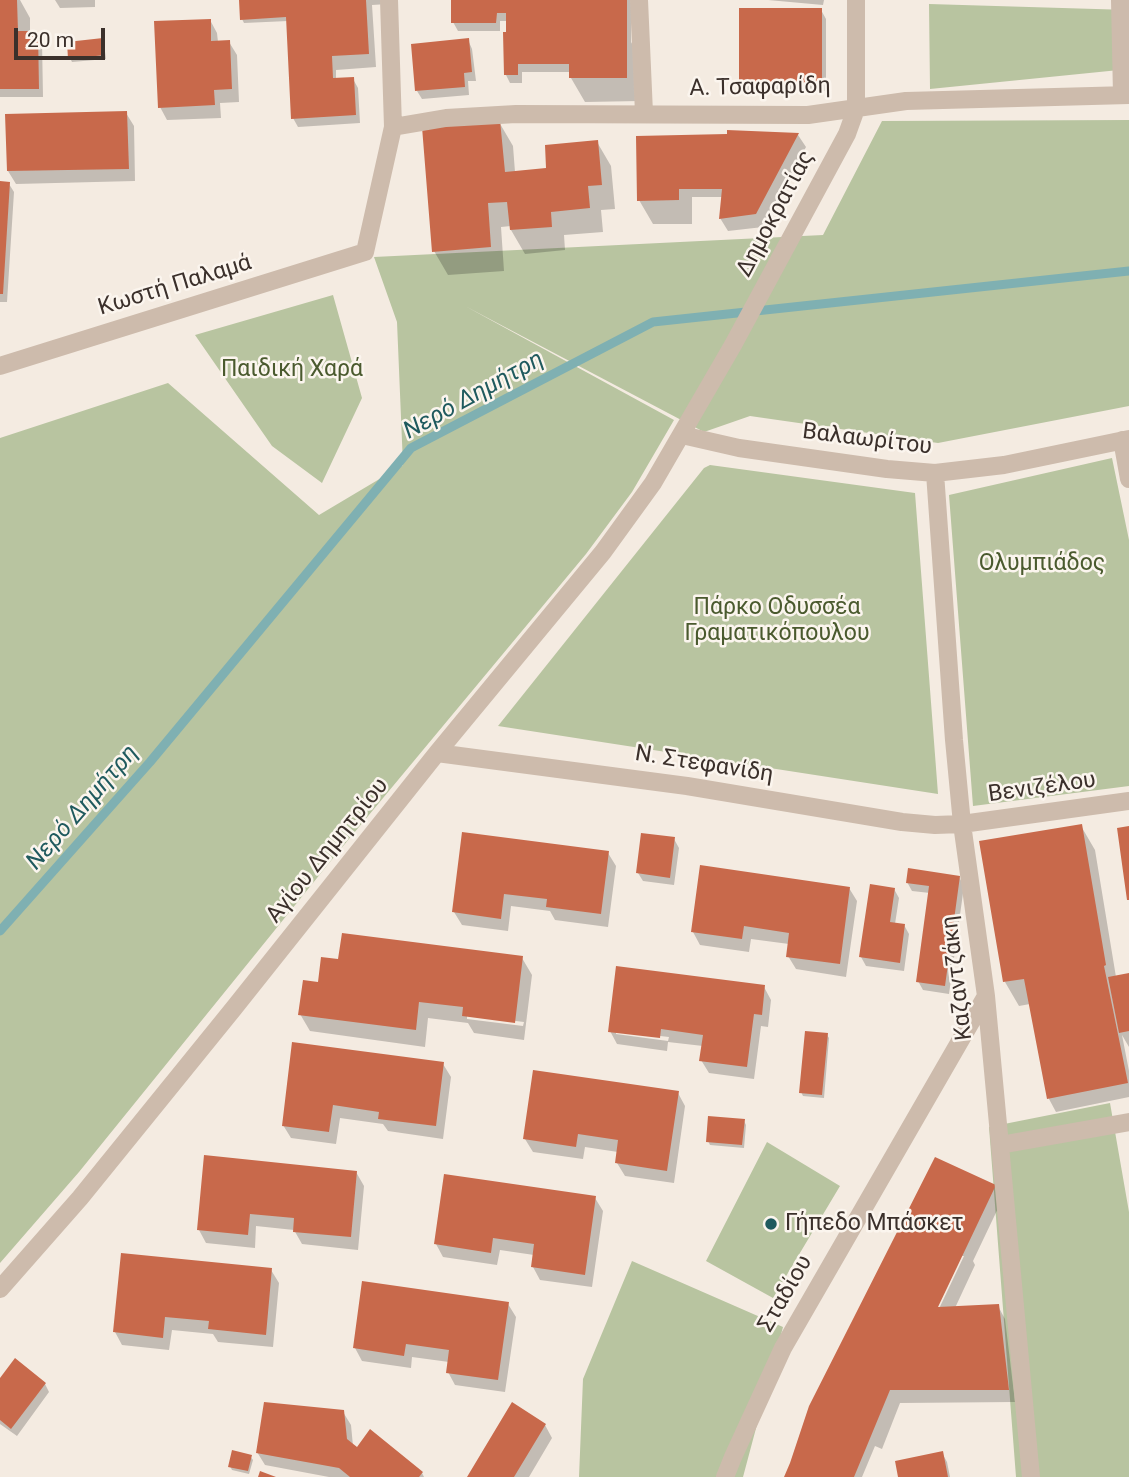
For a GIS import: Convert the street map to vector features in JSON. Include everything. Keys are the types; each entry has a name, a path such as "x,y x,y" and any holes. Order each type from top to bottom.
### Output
{"street":[{"path":"389,0 393,127"},
{"path":"639,0 644,113"},
{"name":"Δημοκρατίας","path":"682,435 847,134 856,108 856,0"},
{"path":"1120,0 1126,95"},
{"name":"Α. Τσαφαρίδη","path":"393,127 446,118 516,114 808,115 906,101 1126,95"},
{"name":"Κωστή Παλαμά","path":"0,366 365,252 393,127"},
{"name":"Βαλαωρίτου","path":"682,435 739,448 934,473 1004,465 1125,439"},
{"name":"Αγίου Δημητρίου","path":"0,1289 97,1177 437,753 603,552 653,484 682,435"},
{"path":"1125,439 1129,479"},
{"name":"Καζαντζάκη","path":"934,473 962,824 986,996 1031,1477"},
{"name":"Ν. Στεφανίδη","path":"437,753 687,786 902,822 962,824"},
{"name":"Βενιζέλου","path":"962,824 1129,801"},
{"name":"Σταδίου","path":"725,1477 783,1348 986,996"},
{"path":"1000,1144 1129,1122"}],"green space":[{"path":"929,4 1129,10 1129,69 930,89"},
{"path":"1129,120 1129,406 938,443 750,416 704,432 465,306 674,420 632,492 586,554 334,857 79,1172 0,1263 0,438 168,383 319,515 403,465 397,322 374,257 823,235 882,121"},
{"name":"Παιδική Χαρά","path":"333,295 362,398 322,483 272,446 195,335"},
{"name":"Ολυμπιάδος","path":"1112,458 1129,540 1129,786 973,806 949,495"},
{"name":"Πάρκο Οδυσσέα Γραματικόπουλου","path":"710,465 915,493 938,794 498,726 704,468"},
{"path":"1110,1103 1129,1212 1129,1477 1016,1477 989,1127"},
{"name":"Γήπεδο Μπάσκετ","path":"767,1142 840,1186 773,1298 706,1261"},
{"path":"632,1261 783,1327 743,1477 579,1477 583,1379"}],"building":[{"path":"0,0 17,0 18,31 38,31 39,89 0,89"},
{"path":"239,0 366,0 369,54 332,56 333,78 354,77 356,115 291,119 286,17 240,20"},
{"path":"451,0 627,0 627,78 569,78 569,64 518,64 518,75 504,75 503,32 506,32 506,13 497,13 496,23 451,23"},
{"path":"739,8 822,8 822,83 739,83"},
{"path":"211,19 211,41 230,40 232,89 214,90 215,105 158,108 154,21"},
{"path":"103,38 105,55 68,59 67,42"},
{"path":"469,38 472,72 464,73 465,87 415,91 411,44"},
{"path":"127,111 129,169 7,171 5,114"},
{"path":"500,120 505,172 546,168 545,145 598,140 602,185 588,186 590,208 551,212 552,227 510,230 507,202 488,203 491,247 432,252 422,127"},
{"path":"727,130 799,133 756,214 719,219 722,189 679,189 679,200 637,201 636,136 727,134"},
{"path":"0,181 10,182 3,294 0,294"},
{"path":"1082,824 1106,965 1104,966 1128,1083 1047,1099 1024,979 1003,982 979,841"},
{"path":"1129,826 1129,900 1127,900 1117,828"},
{"path":"462,832 609,851 601,914 546,907 547,899 504,894 501,919 452,912"},
{"path":"641,833 675,837 670,878 636,873"},
{"path":"700,865 850,887 840,964 786,957 789,933 744,926 742,939 691,932"},
{"path":"908,868 960,876 945,986 916,982 929,886 906,883"},
{"path":"870,884 895,888 890,922 905,924 900,963 859,957"},
{"path":"342,933 523,956 515,1023 462,1016 463,1007 419,1002 416,1030 298,1015 303,980 318,982 321,957 338,959"},
{"path":"616,966 765,985 762,1015 754,1014 747,1067 699,1061 703,1035 661,1029 660,1038 608,1032"},
{"path":"1129,973 1129,1031 1119,1033 1108,977"},
{"path":"805,1031 828,1033 822,1095 799,1093"},
{"path":"292,1042 444,1062 436,1126 378,1119 379,1112 333,1105 329,1132 282,1126"},
{"path":"533,1070 679,1091 667,1171 615,1163 618,1140 578,1134 576,1147 523,1139"},
{"path":"708,1116 745,1119 742,1145 706,1142"},
{"path":"204,1155 357,1171 351,1237 293,1232 294,1218 250,1214 248,1235 197,1230"},
{"path":"935,1157 996,1185 938,1307 999,1304 1009,1390 890,1390 854,1477 784,1477 809,1406"},
{"path":"444,1174 596,1196 585,1275 531,1267 534,1244 493,1238 491,1253 434,1244"},
{"path":"121,1253 272,1268 266,1335 208,1329 209,1321 165,1317 163,1338 113,1332"},
{"path":"362,1281 509,1302 498,1380 446,1373 449,1350 406,1344 404,1356 353,1348"},
{"path":"15,1358 46,1383 11,1429 0,1420 0,1378"},
{"path":"264,1402 344,1410 347,1439 357,1447 370,1429 423,1472 419,1477 350,1477 339,1468 256,1453"},
{"path":"512,1402 546,1424 514,1477 467,1477"},
{"path":"232,1450 252,1455 248,1471 228,1467"},
{"path":"943,1451 948,1477 898,1477 895,1461"},
{"path":"260,1471 276,1477 258,1477"}],"waterway":[{"name":"Νερό Δημήτρη","path":"0,931 150,762 411,448 653,322 1129,271"}],"place":[{"name":"Γήπεδο Μπάσκετ","path":"771,1224"}]}
